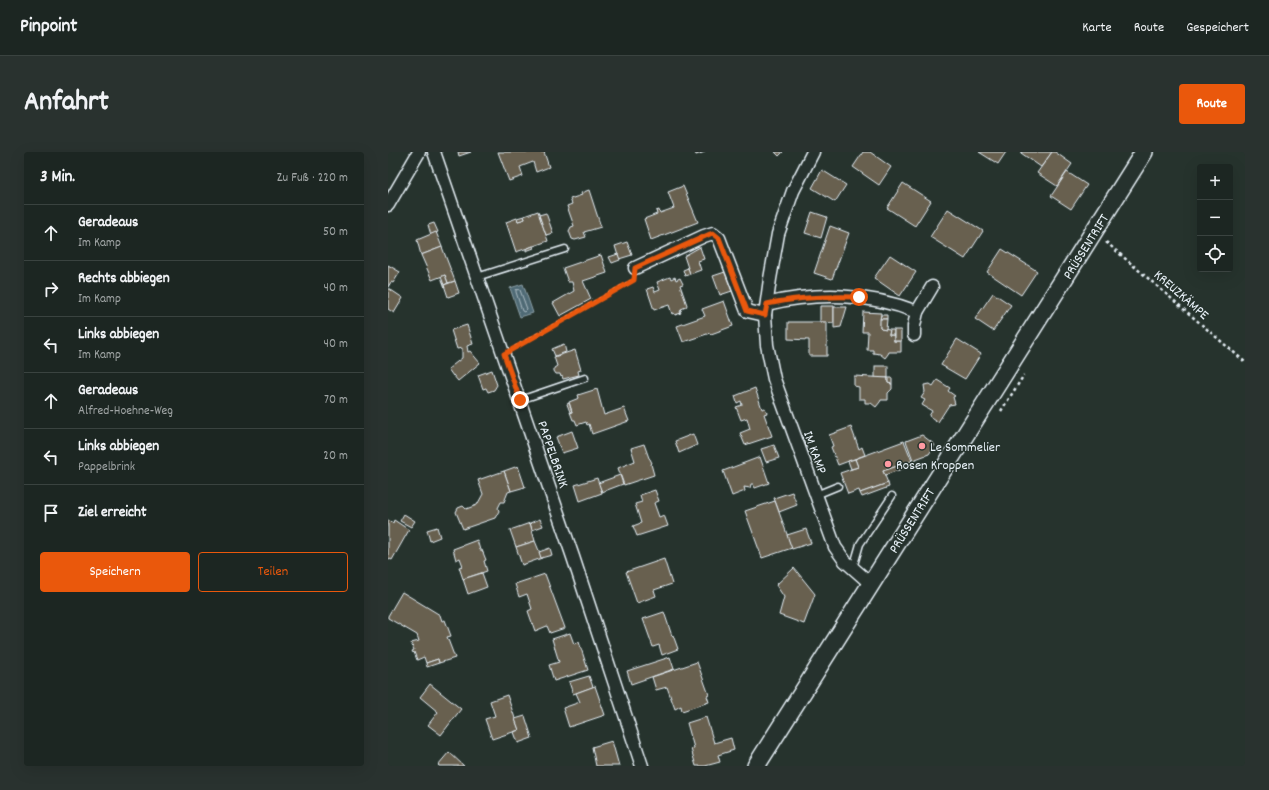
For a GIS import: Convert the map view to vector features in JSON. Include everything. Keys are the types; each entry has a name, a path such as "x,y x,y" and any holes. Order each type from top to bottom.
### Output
{"main road":[{"name":"PRÜSSENTRIFT","path":"756,766 1144,152"}],"street":[{"path":"388,204 419,152"},
{"name":"PAPPELBRINK","path":"434,152 520,400 642,766"},
{"name":"IM KAMP","path":"813,152 793,191 778,234 766,309 767,345 774,378 835,547 845,561 871,584"},
{"path":"635,268 713,233 719,238 747,311 766,309 788,299 833,296 859,297 899,305 917,312"},
{"path":"914,335 917,312 932,287"}],"lane":[{"path":"478,277 565,248"},
{"path":"520,400 584,378"},
{"path":"816,495 838,486"},
{"path":"853,568 860,544 892,496"}],"path":[{"name":"KREUZKÄMPE","path":"1106,242 1245,362"},
{"path":"504,354 634,280 635,268"}],"water":[{"path":"523,284 533,313 520,317 510,288"}],"building":[{"path":"458,152 471,152 459,156"},
{"path":"498,152 544,152 549,167 536,172 533,162 520,167 523,176 509,181"},
{"path":"695,152 705,152 696,155"},
{"path":"775,152 783,152 779,156"},
{"path":"863,152 870,152 891,167 879,185 853,167"},
{"path":"979,152 1006,152 998,164"},
{"path":"1052,152 1041,167 1021,153"},
{"path":"1052,152 1055,152 1072,164 1057,186 1037,173"},
{"path":"822,170 846,185 835,202 812,188"},
{"path":"1067,172 1087,185 1071,209 1051,196"},
{"path":"903,183 931,201 915,226 887,208"},
{"path":"683,186 698,222 651,240 644,219 657,214 656,211 659,210 660,213 674,208 668,192"},
{"path":"589,190 601,227 584,232 586,237 575,240 572,239 569,231 571,227 574,226 567,206 572,204 570,199 582,195 581,193"},
{"path":"948,209 983,231 965,259 930,237"},
{"path":"538,211 548,241 516,252 506,222 517,218 518,221 525,219 524,216"},
{"path":"812,212 827,217 821,238 805,233"},
{"path":"546,213 553,233 546,235 539,215"},
{"path":"524,216 525,219 518,221 517,218"},
{"path":"434,223 438,232 431,235 428,225"},
{"path":"830,226 849,233 832,279 814,273"},
{"path":"436,232 442,247 421,255 417,240"},
{"path":"627,242 632,255 619,259 615,246"},
{"path":"533,246 534,248 526,251 526,249"},
{"path":"442,247 455,281 448,283 445,275 432,280 421,255"},
{"path":"700,247 704,259 698,261 701,270 690,274 684,256"},
{"path":"1002,249 1037,271 1021,295 987,272"},
{"path":"618,254 620,260 612,263 609,257"},
{"path":"601,255 607,273 583,281 591,299 560,316 553,303 574,291 572,282 568,282 563,268"},
{"path":"890,255 916,272 900,296 874,278"},
{"path":"388,265 400,272 393,283 391,282 388,287"},
{"path":"688,268 690,274 685,276 683,270"},
{"path":"725,272 732,291 720,295 713,276"},
{"path":"445,275 448,283 444,285 441,277"},
{"path":"670,277 671,279 675,277 676,280 680,278 683,284 680,285 687,305 681,309 681,313 675,315 674,313 672,314 669,305 654,310 647,289 653,287 655,292 660,290 657,282"},
{"path":"455,281 459,293 448,297 444,285"},
{"path":"388,288 403,298 394,313 388,309"},
{"path":"993,293 1011,305 993,331 975,319"},
{"path":"724,301 733,326 683,342 677,326 705,316 702,309"},
{"path":"820,306 834,306 834,323 820,322"},
{"path":"834,307 847,307 841,327 834,328"},
{"path":"863,312 881,313 880,328 890,330 889,335 894,335 894,341 901,341 901,352 889,352 885,358 880,354 873,353 873,350 867,350 868,332 862,332"},
{"path":"881,315 887,315 887,319 880,319"},
{"path":"880,319 887,319 886,330 880,328"},
{"path":"788,322 827,322 827,356 809,356 809,340 788,339"},
{"path":"467,325 473,344 467,346 468,352 470,351 480,363 458,381 448,369 462,358 462,348 457,349 451,330"},
{"path":"890,330 894,330 894,335 889,335"},
{"path":"894,330 901,330 901,341 894,341"},
{"path":"957,339 981,354 965,379 941,365"},
{"path":"564,344 566,352 555,356 552,349"},
{"path":"575,350 581,370 578,371 579,375 563,379 560,374 556,374 554,371 554,368 557,366 554,357"},
{"path":"875,366 888,366 888,378 875,378"},
{"path":"492,370 497,385 494,390 488,392 486,388 483,389 478,375"},
{"path":"854,376 888,378 888,383 892,384 892,389 888,393 888,400 881,400 876,407 871,403 865,403 865,399 859,399 859,387 854,386"},
{"path":"888,378 892,378 892,384 888,383"},
{"path":"937,380 950,388 948,391 955,396 953,397 955,404 949,405 938,422 929,416 932,411 922,405 925,400 921,398 925,392 924,385 930,384 933,386"},
{"path":"755,388 762,409 765,408 767,413 764,414 772,436 745,445 740,433 750,429 747,418 741,420 736,407 742,405 741,401 737,403 735,396"},
{"path":"597,389 604,415 624,408 629,421 592,434 589,424 587,425 586,422 577,425 575,420 573,420 569,402 579,398 578,395"},
{"path":"569,403 572,412 570,412 567,404"},
{"path":"851,427 859,449 862,447 865,455 838,465 831,447 833,446 829,435"},
{"path":"572,431 578,448 562,453 556,437"},
{"path":"693,434 697,445 679,453 675,441"},
{"path":"922,435 935,445 929,454 913,460 906,441"},
{"path":"904,441 912,461 883,471 888,483 860,493 859,490 848,494 840,473 858,467 855,459"},
{"path":"644,444 652,463 654,475 624,485 618,468 635,461 631,448"},
{"path":"774,445 779,458 766,462 761,449"},
{"path":"760,457 769,483 755,488 753,484 751,484 750,488 744,487 745,491 732,496 723,471"},
{"path":"855,459 858,467 851,469 848,461"},
{"path":"912,461 913,465 885,475 883,471"},
{"path":"518,466 525,487 511,491 504,471"},
{"path":"504,471 511,491 508,492 504,502 501,502 498,508 499,511 495,518 463,529 456,512 458,508 463,506 466,509 477,505 483,494 478,480"},
{"path":"620,475 623,484 602,492 598,483"},
{"path":"597,478 602,493 580,501 575,485"},
{"path":"888,483 889,487 862,497 860,493"},
{"path":"655,490 659,501 654,503 659,517 664,515 668,526 637,536 633,526 641,523 635,504 642,502 640,495"},
{"path":"792,492 797,505 779,512 774,498"},
{"path":"775,501 792,548 762,558 745,511"},
{"path":"404,514 415,521 411,527 400,521"},
{"path":"540,519 543,526 532,530 530,523"},
{"path":"388,520 393,523 394,520 409,530 392,560 388,558"},
{"path":"530,523 535,541 516,547 510,530"},
{"path":"437,527 440,537 430,541 427,530"},
{"path":"806,529 811,543 792,549 787,535"},
{"path":"477,540 480,550 482,550 486,560 484,561 487,571 463,579 459,567 463,566 460,558 456,560 453,549"},
{"path":"535,541 542,558 522,565 516,547"},
{"path":"550,548 552,555 541,558 539,552"},
{"path":"664,559 672,584 654,590 656,596 637,603 626,572"},
{"path":"794,568 815,594 804,624 779,615 784,597 776,585"},
{"path":"482,573 487,587 468,594 463,579"},
{"path":"545,574 565,628 550,633 547,626 535,631 528,611 532,609 527,594 519,597 515,584"},
{"path":"402,592 440,615 442,621 445,620 451,636 447,637 455,658 439,663 438,659 426,663 424,657 417,660 414,652 413,653 412,651 414,650 411,643 419,641 417,635 388,618"},
{"path":"664,612 678,649 662,655 659,645 653,647 643,619"},
{"path":"570,633 574,644 579,642 588,670 554,681 549,665 559,662 552,639"},
{"path":"670,657 674,669 631,684 627,671"},
{"path":"438,659 439,663 427,667 426,663"},
{"path":"697,662 709,695 707,696 709,702 682,711 681,706 675,709 667,687 656,690 652,677"},
{"path":"589,676 593,687 573,694 569,682"},
{"path":"430,684 461,709 441,735 428,725 438,712 420,697"},
{"path":"595,686 605,715 569,727 563,708 580,702 576,693"},
{"path":"507,695 519,730 492,739 485,719 495,716 490,701"},
{"path":"525,716 532,738 518,743 514,732 519,730 515,719"},
{"path":"706,717 714,743 731,738 734,750 718,755 720,762 705,766 696,766 691,749 694,748 687,723"},
{"path":"612,741 619,766 596,766 592,747"},
{"path":"449,752 464,766 439,766 438,765"}],"place":[{"name":"Le Sommelier","path":"922,446"},
{"name":"Rosen Kroppen","path":"888,464"}],"route":[{"path":"520,400 504,354 634,280 635,268 713,233 719,238 747,311 765,315 767,304 788,299 833,296 859,297"}]}
